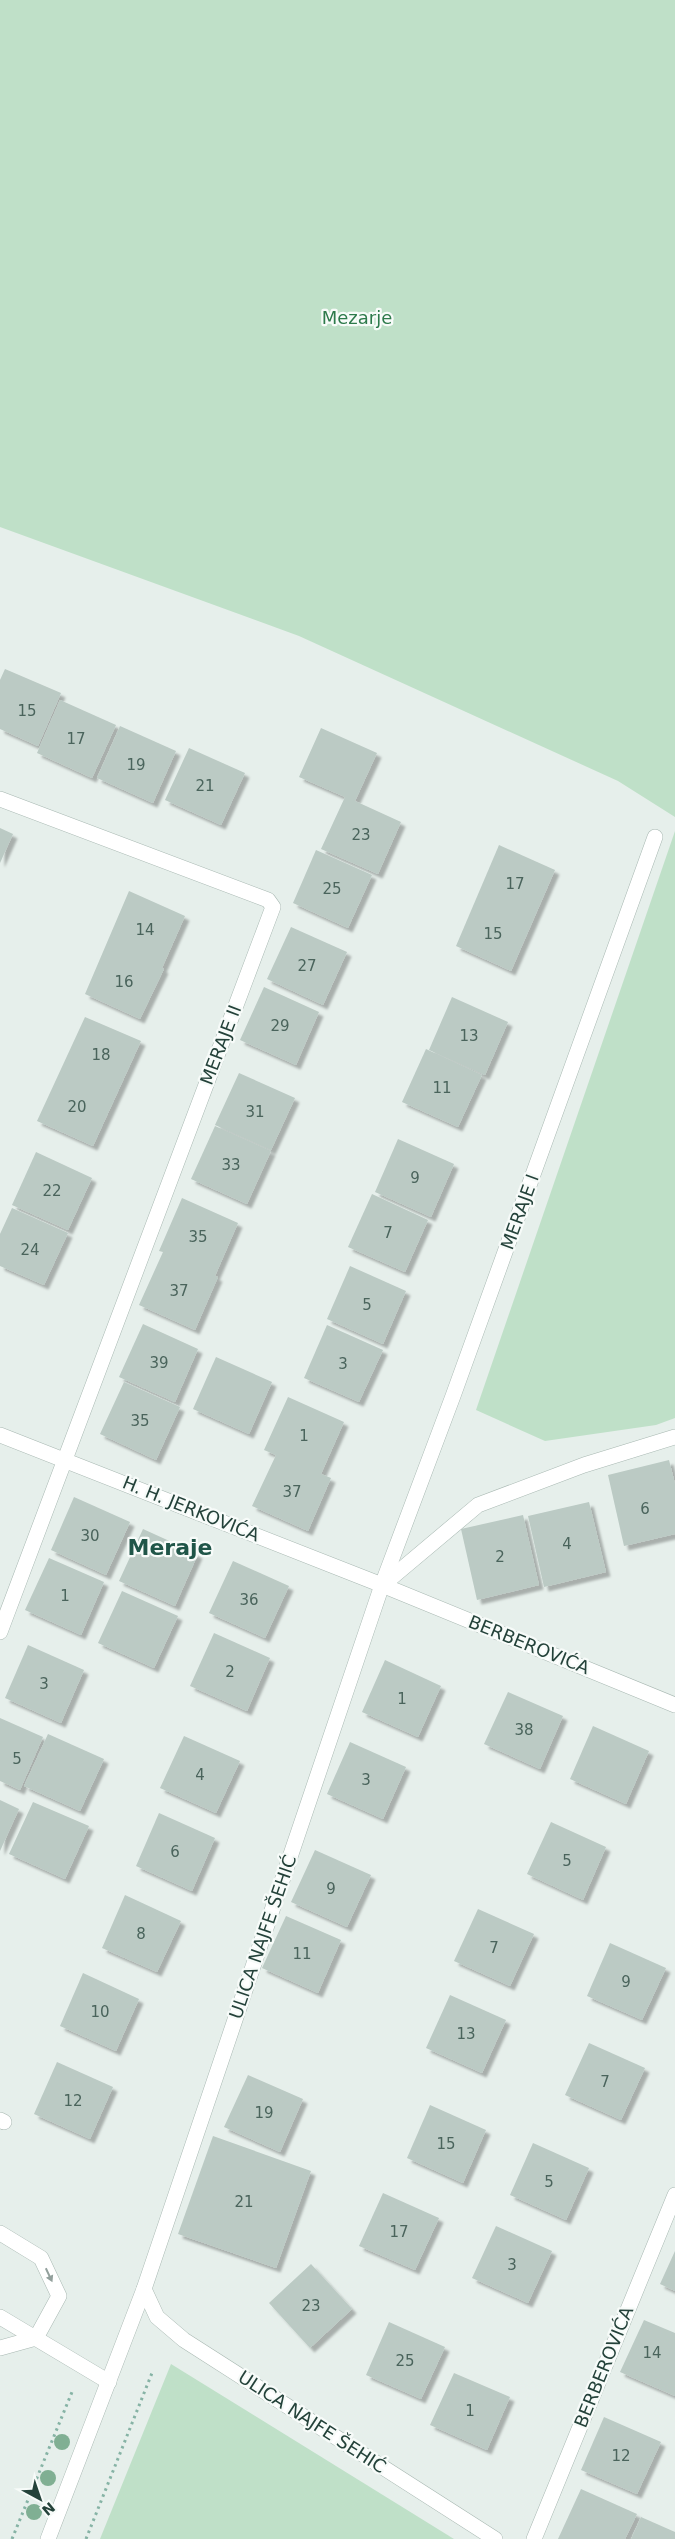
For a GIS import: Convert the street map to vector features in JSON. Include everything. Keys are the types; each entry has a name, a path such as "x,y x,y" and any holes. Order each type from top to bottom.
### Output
{"street":[{"name":"MERAJE II","path":"0,799 268,900 273,907 66,1459"},
{"name":"MERAJE I","path":"382,1585 453,1396 655,837"},
{"name":"H. H. JERKOVIĆA","path":"0,1435 66,1459 382,1585"},
{"path":"382,1585 478,1505 584,1465 675,1437"},
{"path":"0,1632 66,1459"},
{"name":"BERBEROVIĆA","path":"382,1585 675,1704"},
{"name":"ULICA NAJFE ŠEHIĆ","path":"48,2539 110,2382 144,2289 382,1585"},
{"name":"BERBEROVIĆA","path":"534,2539 675,2195"},
{"path":"0,2233 41,2258 59,2296 36,2338 0,2348"},
{"name":"ULICA NAJFE ŠEHIĆ","path":"144,2289 157,2317 184,2340 495,2539"},
{"path":"0,2317 110,2382"}],"path":[{"path":"12,2539 82,2366"},
{"path":"86,2539 152,2373"}],"green space":[{"name":"Mezarje","path":"0,0 675,0 675,817 618,781 299,636 0,527"},
{"path":"675,831 675,1418 656,1425 545,1441 476,1410"},
{"path":"171,2364 454,2539 100,2539"}],"building":[{"path":"5,669 61,693 38,746 0,729 0,680"},
{"path":"60,700 116,725 92,778 37,753"},
{"path":"120,726 176,751 153,803 97,778"},
{"path":"321,728 377,753 355,801 401,822 378,874 321,849 345,797 299,777"},
{"path":"189,748 245,773 221,825 165,800"},
{"path":"0,828 13,834 0,863"},
{"path":"499,845 555,870 511,971 456,946"},
{"path":"316,850 372,875 348,928 293,903"},
{"path":"129,891 185,916 162,968 164,969 140,1019 85,994"},
{"path":"291,927 347,952 323,1005 267,979"},
{"path":"264,987 319,1012 296,1065 240,1040"},
{"path":"452,997 508,1022 485,1075 429,1050"},
{"path":"85,1017 141,1041 93,1146 37,1121"},
{"path":"426,1049 482,1075 458,1127 402,1102"},
{"path":"239,1073 295,1098 271,1150 215,1125"},
{"path":"215,1126 271,1151 247,1204 191,1179"},
{"path":"398,1139 454,1164 431,1217 375,1192"},
{"path":"36,1152 92,1178 68,1230 12,1205"},
{"path":"372,1194 428,1220 405,1272 348,1247"},
{"path":"182,1198 238,1223 215,1276 218,1277 195,1330 139,1305 163,1252 159,1251"},
{"path":"12,1208 68,1233 44,1285 0,1266 0,1234"},
{"path":"350,1266 406,1291 383,1344 327,1319"},
{"path":"143,1324 198,1349 175,1402 119,1377"},
{"path":"327,1325 383,1350 359,1402 304,1378"},
{"path":"216,1357 272,1382 249,1434 193,1409"},
{"path":"124,1382 180,1407 156,1460 100,1434"},
{"path":"288,1397 344,1422 321,1474 331,1478 308,1531 252,1506 276,1455 264,1450"},
{"path":"669,1460 675,1484 675,1534 624,1546 608,1475"},
{"path":"74,1497 130,1522 106,1575 51,1550"},
{"path":"589,1502 606,1572 544,1587 528,1516"},
{"path":"523,1515 539,1585 477,1600 461,1529"},
{"path":"143,1529 198,1554 175,1606 119,1581"},
{"path":"49,1558 104,1582 81,1635 25,1610"},
{"path":"233,1561 289,1586 265,1638 209,1613"},
{"path":"122,1591 178,1616 154,1668 98,1643"},
{"path":"214,1633 270,1658 247,1711 190,1686"},
{"path":"28,1645 84,1670 61,1723 5,1698"},
{"path":"385,1660 441,1686 418,1737 362,1712"},
{"path":"508,1692 563,1716 540,1769 484,1744"},
{"path":"0,1718 43,1737 20,1790 0,1781"},
{"path":"593,1726 649,1751 626,1804 570,1779"},
{"path":"48,1734 104,1759 80,1811 24,1786"},
{"path":"184,1736 240,1761 216,1813 160,1788"},
{"path":"350,1742 406,1767 383,1819 327,1794"},
{"path":"0,1800 19,1809 0,1851"},
{"path":"33,1802 89,1826 65,1879 9,1854"},
{"path":"159,1813 215,1838 192,1891 136,1866"},
{"path":"551,1822 606,1847 583,1900 527,1874"},
{"path":"315,1850 371,1875 347,1927 291,1902"},
{"path":"125,1895 181,1921 157,1972 102,1948"},
{"path":"478,1909 534,1934 510,1986 454,1961"},
{"path":"286,1916 341,1940 318,1993 262,1968"},
{"path":"610,1943 666,1968 642,2020 587,1996"},
{"path":"83,1973 139,1999 116,2051 60,2026"},
{"path":"450,1995 506,2020 482,2073 426,2048"},
{"path":"589,2043 645,2068 621,2120 565,2095"},
{"path":"57,2062 113,2087 90,2139 34,2114"},
{"path":"248,2075 303,2099 280,2152 224,2127"},
{"path":"430,2105 486,2130 463,2183 407,2158"},
{"path":"213,2136 311,2171 276,2268 178,2234"},
{"path":"533,2143 589,2168 566,2220 510,2195"},
{"path":"383,2193 439,2218 415,2270 359,2246"},
{"path":"496,2226 552,2251 528,2303 472,2278"},
{"path":"675,2251 675,2291 660,2284"},
{"path":"311,2264 352,2309 310,2348 269,2303"},
{"path":"644,2320 675,2333 675,2396 620,2372"},
{"path":"389,2322 445,2347 421,2399 366,2375"},
{"path":"454,2373 510,2397 487,2450 430,2425"},
{"path":"604,2417 661,2442 637,2494 581,2470"},
{"path":"581,2489 637,2514 625,2539 558,2539"},
{"path":"641,2517 675,2532 675,2539 631,2539"}],"district":[{"name":"Meraje","path":"170,1547"}]}
